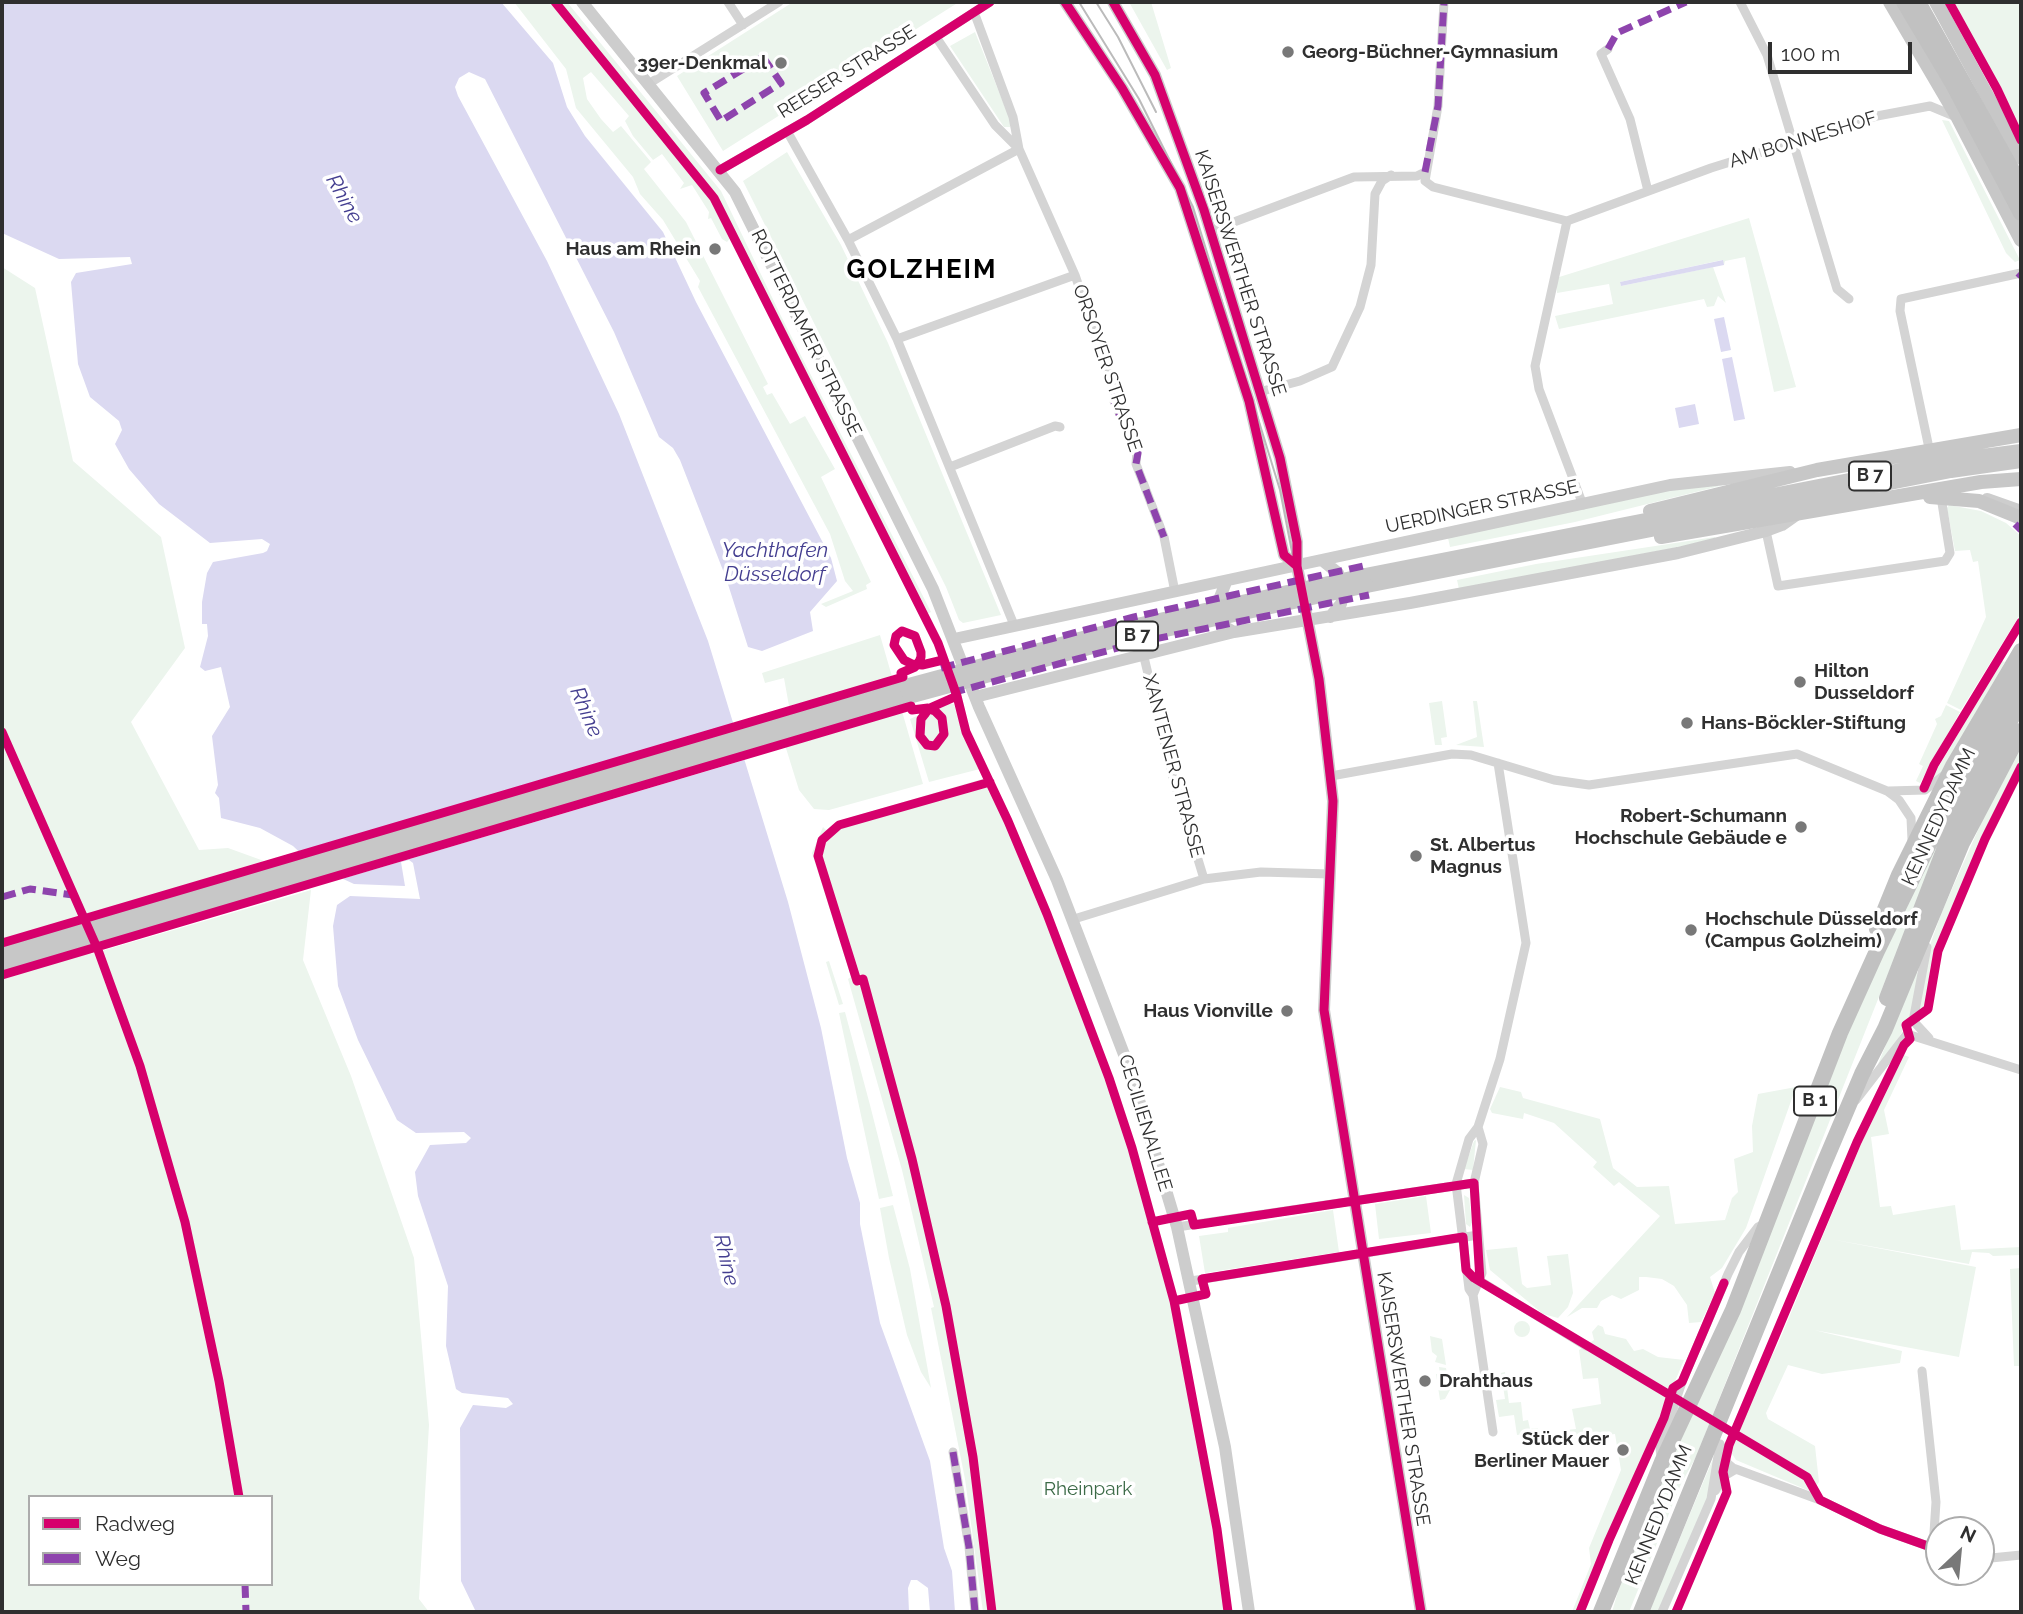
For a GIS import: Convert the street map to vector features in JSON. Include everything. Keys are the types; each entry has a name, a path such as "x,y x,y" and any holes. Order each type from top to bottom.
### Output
{"highway":[{"path":"1904,2 2017,186"},
{"path":"1917,2 2017,186 2021,213"},
{"name":"KENNEDYDAMM","path":"1840,1033 1846,1003 1912,848 1953,766 2021,651"},
{"name":"KENNEDYDAMM","path":"1601,1612 1662,1462 1734,1310 1840,1033 1932,838 2021,678"},
{"name":"KENNEDYDAMM","path":"1862,1074 1877,1026 1950,837 2021,700"},
{"name":"KENNEDYDAMM","path":"1641,1612 1718,1439 1844,1115 1885,1029 1975,814 2021,731"}],"main road":[{"path":"1890,2 1958,118 2021,240"},
{"path":"1936,2 2021,158"},
{"name":"UERDINGER STRASSE","path":"1817,470 2016,433"},
{"name":"B 7","path":"2,953 249,886 907,692 1366,580 1592,530 1951,460 2021,451"},
{"name":"B 7","path":"1366,580 1618,537 1951,471 2021,461"},
{"path":"1592,530 1693,499 1817,470"},
{"path":"1618,537 1663,537 2021,474"},
{"path":"2002,479 2021,479"},
{"path":"1880,499 1946,497 1979,501 2021,518"},
{"name":"B 7","path":"2,965 249,886"}],"street":[{"name":"ROTTERDAMER STRASSE","path":"582,2 720,170 748,216 917,555 954,639 975,697"},
{"path":"728,2 743,25"},
{"path":"650,83 779,2"},
{"name":"REESER STRASSE","path":"720,170 787,131 990,2"},
{"name":"KAISERSWERTHER STRASSE","path":"1065,2 1149,133 1180,188 1249,401 1283,555 1297,566"},
{"name":"KAISERSWERTHER STRASSE","path":"1113,2 1155,75 1210,231 1283,470 1298,548 1297,566 1331,776 1333,826 1323,992 1421,1612"},
{"path":"1444,2 1438,106 1425,172 1426,181 1433,187 1567,221 1535,366 1539,389 1583,505"},
{"path":"1740,2 1767,55 1837,289 1849,299"},
{"name":"ORSOYER STRASSE","path":"974,12 1013,117 1020,149 1075,275 1117,398 1114,401 1138,453 1136,464 1164,537 1175,592"},
{"name":"ORSOYER STRASSE","path":"936,37 996,125 1020,149"},
{"path":"1608,49 1601,54 1630,119 1648,191"},
{"name":"AM BONNESHOF","path":"1567,221 1794,140 1877,116 1923,106 1937,107 1958,118"},
{"path":"787,131 848,240 897,338 1014,625"},
{"path":"848,240 1020,149"},
{"path":"1210,231 1354,177 1417,176 1425,172"},
{"path":"1259,392 1300,381 1332,368 1360,307 1371,265 1375,194 1382,181 1391,175"},
{"path":"1929,448 1900,311 1901,299 2021,273"},
{"path":"897,338 1075,275"},
{"path":"950,467 1055,426 1060,427"},
{"name":"UERDINGER STRASSE","path":"954,639 1696,480 1817,470"},
{"path":"1766,531 1778,586 1945,561 1950,553 1946,497 1984,498 2021,511"},
{"path":"975,697 1234,632 1678,553 1766,531 1782,525 1799,513"},
{"path":"1322,560 1338,573 1344,591 1341,604 1330,617"},
{"path":"1226,582 1219,600 1225,627 1234,632"},
{"name":"XANTENER STRASSE","path":"1143,653 1172,774 1203,879"},
{"name":"CECILIENALLEE","path":"975,697 1073,919 1129,1070 1177,1227 1191,1281 1225,1447 1249,1612"},
{"path":"1331,776 1452,754 1489,758 1554,780 1589,785 1797,754 1887,791 1899,800 1911,818 1912,848"},
{"path":"1493,1432 1473,1295 1466,1270 1456,1184 1469,1139 1478,1127 1501,1054 1525,943 1498,763"},
{"path":"1887,791 1925,790 1953,766"},
{"path":"1073,919 1203,879 1261,872 1330,874"},
{"path":"1933,1042 1916,1024 1914,1016 1934,911"},
{"path":"1844,1115 1904,1036 1911,1033 1962,1054 2021,1070"},
{"path":"1473,1295 1480,1281 1475,1183 1483,1144 1478,1127"},
{"path":"1177,1227 1475,1183"},
{"path":"1191,1281 1478,1235"},
{"path":"1466,1270 1586,1346"},
{"path":"1923,1371 1922,1385 1936,1516"},
{"path":"1718,1439 1727,1463 1736,1469 1810,1496 1880,1529 1925,1545"},
{"name":"KENNEDYDAMM","path":"1662,1612 1711,1499 1718,1439"},
{"path":"953,1452 969,1547 975,1612"},
{"path":"1711,1499 1724,1476 1736,1469"},
{"path":"1995,1558 2021,1556"}],"green space":[{"path":"514,2 552,2 709,194 732,236 727,242 722,239 711,218 708,219 709,212 692,185 680,189 684,183 662,154 653,160 633,136 625,121 629,116 591,72 583,78 587,99 601,119 613,132 621,126 651,162 644,169 686,222 768,384 763,387 767,395 772,393 790,424 805,416 835,469 821,477 871,582 866,585 867,589 826,607 821,604 853,591 845,581 830,534 698,287 700,281 663,220 640,194 633,177 576,108 566,69"},
{"path":"559,2 567,2 721,191 781,316 931,612 927,614 716,195"},
{"path":"793,2 959,2 723,151 677,76"},
{"path":"1129,2 1151,2 1171,68 1167,70"},
{"path":"1951,2 2021,2 2021,133 1982,55"},
{"path":"975,32 1011,122 1010,127 1004,127 950,46"},
{"path":"1942,120 1949,121 2020,260 2015,262 2006,253"},
{"path":"787,152 841,245 888,343 1001,615 963,623 959,620 946,587 743,181"},
{"path":"1749,218 1796,387 1774,392 1745,257 1725,261 1724,265 1722,260 1620,282 1621,286 1713,267 1726,303 1718,296 1714,306 1707,307 1704,299 1559,329 1555,316 1613,304 1609,284 1557,293 1556,278"},
{"path":"2,267 35,288 73,461 161,537 185,648 131,722 199,850 228,848 264,861 2,940"},
{"path":"1724,485 1575,522 1450,547 1448,538 1676,489"},
{"path":"1949,505 1981,511 2006,523 2021,536 2021,613 1961,710 1947,703 1986,617 1978,561 1973,562 1970,550 1955,551 1947,508"},
{"path":"1715,537 1715,540 1459,589 1457,580 1536,564"},
{"path":"880,635 923,784 829,810 814,809 799,790 785,745 859,724 850,690 789,706 784,678 765,683 762,673"},
{"path":"2002,661 2005,662 1942,772 1927,786"},
{"path":"1442,701 1447,737 1441,738 1442,745 1435,745 1429,703"},
{"path":"1473,701 1477,701 1484,747 1456,745 1477,737"},
{"path":"943,704 954,704 961,729 980,769 929,782 910,719"},
{"path":"1946,705 1960,712 1920,783 1916,781 1923,766 1919,764 1937,724 1935,719 1941,716"},
{"path":"2021,748 2021,761 1974,854 1940,938 1930,968 1926,1006 1918,1013 1928,951 1941,914 1986,812"},
{"name":"Rheinpark","path":"989,777 1048,913 1110,1078 1153,1221 1175,1302 1218,1530 1228,1612 983,1612 965,1479 931,1308 934,1307 902,1170 848,979 851,977 812,853 823,827 826,830 838,821"},
{"path":"1960,793 1696,1457 1681,1484 1629,1612 1612,1612 1623,1574 1669,1465 1740,1312 1848,1033 1882,953"},
{"path":"311,890 303,960 351,1076 414,1258 429,1425 419,1599 429,1612 2,1612 2,973 88,948 91,954"},
{"path":"829,961 843,1004 839,1005 826,962"},
{"path":"1916,972 1919,973 1911,1018 1903,1024 1902,1032 1889,1054 1878,1064"},
{"path":"845,1012 893,1196 879,1199 839,1013"},
{"path":"1904,1055 1909,1057 1884,1110 1889,1134 1871,1137 1880,1207 1891,1206 1893,1215 1955,1205 1961,1250 2021,1247 2021,1255 1993,1256 1989,1253 1972,1252 1969,1264 1830,1239 1976,1267 1959,1357 1814,1330 1902,1351 1900,1363 1822,1374 1788,1365 1766,1413 1768,1419 1815,1446 1819,1482 1812,1492 1736,1460 1731,1452 1743,1415 1778,1344 1861,1144"},
{"path":"1500,1087 1521,1092 1523,1098 1600,1119 1613,1168 1637,1187 1669,1186 1675,1224 1725,1220 1732,1198 1738,1192 1734,1159 1753,1152 1752,1126 1758,1094 1796,1087 1746,1228 1722,1268 1710,1277 1715,1293 1701,1322 1689,1323 1687,1305 1674,1286 1662,1279 1646,1277 1639,1277 1639,1290 1621,1299 1612,1295 1601,1301 1597,1308 1582,1308 1567,1317 1660,1216 1619,1182 1614,1186 1593,1167 1597,1162 1554,1123 1524,1113 1523,1119 1492,1113 1490,1109"},
{"path":"1476,1140 1473,1170 1464,1169 1474,1141"},
{"path":"1464,1195 1469,1198 1472,1223 1470,1227 1466,1224"},
{"path":"1426,1196 1431,1233 1379,1239 1375,1204"},
{"path":"893,1205 910,1269 931,1388 921,1372 907,1335 889,1258 880,1208"},
{"path":"1333,1210 1339,1252 1205,1273 1199,1236 1228,1232 1228,1228"},
{"path":"1517,1247 1522,1284 1527,1288 1551,1285 1547,1256 1568,1254 1573,1293 1568,1307 1558,1318 1543,1314 1490,1270 1486,1250"},
{"path":"2021,1268 2021,1366 2014,1366 2010,1269"},
{"path":"1522,1321 1528,1323 1528,1335 1522,1337 1516,1335 1514,1329 1516,1323"},
{"path":"1598,1325 1603,1327 1605,1334 1626,1339 1634,1351 1643,1349 1658,1357 1684,1360 1578,1612 1572,1612 1591,1564 1589,1548 1621,1470 1615,1434 1568,1440 1566,1430 1576,1429 1572,1409 1601,1404 1598,1378 1583,1379 1579,1350 1594,1340 1592,1332"},
{"path":"1430,1336 1442,1339 1446,1365 1435,1362 1437,1356 1432,1352"},
{"path":"1439,1367 1446,1368 1450,1390 1445,1399 1440,1400 1436,1374 1440,1374"},
{"path":"1505,1372 1509,1403 1521,1402 1523,1421 1528,1420 1530,1429 1538,1428 1538,1432 1517,1435 1514,1415 1499,1417 1496,1400 1505,1399 1501,1373"},
{"path":"1715,1454 1724,1461 1719,1471 1727,1484 1725,1490 1709,1499 1659,1612 1649,1612"}],"water":[{"path":"2,2 501,2 553,63 567,107 585,136 663,232 696,302 831,558 837,581 810,612 813,631 762,651 748,647 726,578 680,460 673,448 659,437 614,332 485,79 469,72 459,78 455,87 458,96 547,261 619,414 708,641 788,902 821,1028 847,1158 860,1203 860,1224 880,1323 930,1461 944,1548 952,1571 955,1612 930,1612 928,1588 917,1580 911,1580 908,1588 909,1612 476,1612 461,1581 460,1428 473,1405 506,1408 513,1404 508,1398 462,1393 456,1389 446,1346 448,1286 418,1196 415,1172 430,1145 466,1143 471,1138 464,1132 416,1133 397,1120 358,1040 338,986 333,926 337,905 350,896 420,899 413,863 409,860 401,862 405,886 354,884 313,865 293,846 260,828 221,818 219,798 215,793 218,785 212,736 230,707 221,667 205,671 200,667 208,636 207,624 202,624 202,602 207,573 213,562 263,553 270,544 262,539 210,543 159,504 129,469 115,444 122,430 119,421 90,397 78,364 71,282 76,273 132,264 130,257 59,259 2,233"},
{"path":"1723,260 1724,265 1621,286 1620,282"},
{"path":"1724,317 1731,350 1721,352 1714,319"},
{"path":"1732,357 1745,419 1734,421 1722,359"},
{"path":"1695,404 1699,424 1679,428 1675,408"}],"pier":[{"path":"736,723 748,759 335,881 311,868 295,853"}],"tram line":[{"path":"1079,2 1139,99 1193,207 1280,490 1315,671 1330,792 1321,1005 1418,1612"},
{"path":"1096,2 1118,37 1156,112"}],"marked path":[{"path":"1425,172 1438,106 1444,2"},
{"path":"1608,49 1617,33 1686,2"},
{"path":"763,57 781,83 721,121 704,93 763,57"},
{"path":"2018,273 2021,276"},
{"path":"1115,393 1114,401 1123,425 1133,437 1138,453 1136,464 1164,537"},
{"path":"2015,524 2021,530"},
{"path":"941,668 1134,617 1363,566"},
{"path":"951,693 1140,642 1369,595"},
{"path":"2,897 30,889 73,895"},
{"path":"953,1452 969,1547 975,1612"},
{"path":"245,1586 246,1612"}],"cycle path":[{"path":"555,2 714,198 938,643 957,696 966,732 1008,821 1047,914 1109,1078 1132,1148 1174,1301 1217,1529 1228,1612"},
{"path":"720,170 807,120 990,2"},
{"path":"1065,2 1122,88 1180,188 1249,401 1284,555 1297,566"},
{"path":"1113,2 1155,75 1204,210 1280,458 1297,542 1297,566 1319,679 1333,801 1324,1010 1421,1612"},
{"path":"1949,2 1997,89 2021,140"},
{"path":"1924,788 1934,765 2021,622"},
{"path":"2,943 903,677 901,673 915,667 919,662 921,652 915,636 902,631 896,636 894,645 904,660 912,664 922,665 943,660"},
{"path":"2,975 911,706 912,710 928,708 932,710 935,711 942,718 944,734 935,746 927,745 920,736 921,719 927,711 932,707 957,696"},
{"path":"2,732 98,950 140,1066 185,1222 219,1381 239,1495"},
{"path":"1676,1612 1727,1492 1723,1472 1729,1445 1857,1142 1904,1045 1910,1039 1906,1025 1928,1009 1938,951 1985,839 2021,767"},
{"path":"990,782 839,825 822,840 818,856 857,981 863,979 912,1159 946,1306 973,1457 992,1612"},
{"path":"1152,1222 1191,1214 1194,1225 1474,1183 1480,1281"},
{"path":"1174,1301 1206,1294 1202,1279 1463,1237 1466,1270 1474,1278 1807,1477 1820,1500 1880,1529 1925,1545"},
{"path":"1580,1612 1664,1418 1673,1388 1682,1382 1724,1283"}],"place":[{"name":"Georg-Büchner-Gymnasium","path":"1288,52"},
{"name":"39er-Denkmal","path":"781,63"},
{"name":"Haus am Rhein","path":"715,249"},
{"name":"Hilton Dusseldorf","path":"1800,682"},
{"name":"Hans-Böckler-Stiftung","path":"1687,723"},
{"name":"Robert-Schumann Hochschule Gebäude e","path":"1801,827"},
{"name":"St. Albertus Magnus","path":"1416,856"},
{"name":"Hochschule Düsseldorf (Campus Golzheim)","path":"1691,930"},
{"name":"Haus Vionville","path":"1287,1011"},
{"name":"Drahthaus","path":"1425,1381"},
{"name":"Stück der Berliner Mauer","path":"1623,1450"}],"district":[{"name":"GOLZHEIM","path":"922,270"}],"water label":[{"name":"Rhine","path":"344,199"},
{"name":"Yachthafen Düsseldorf","path":"775,563"},
{"name":"Rhine","path":"586,712"},
{"name":"Rhine","path":"726,1260"}]}
